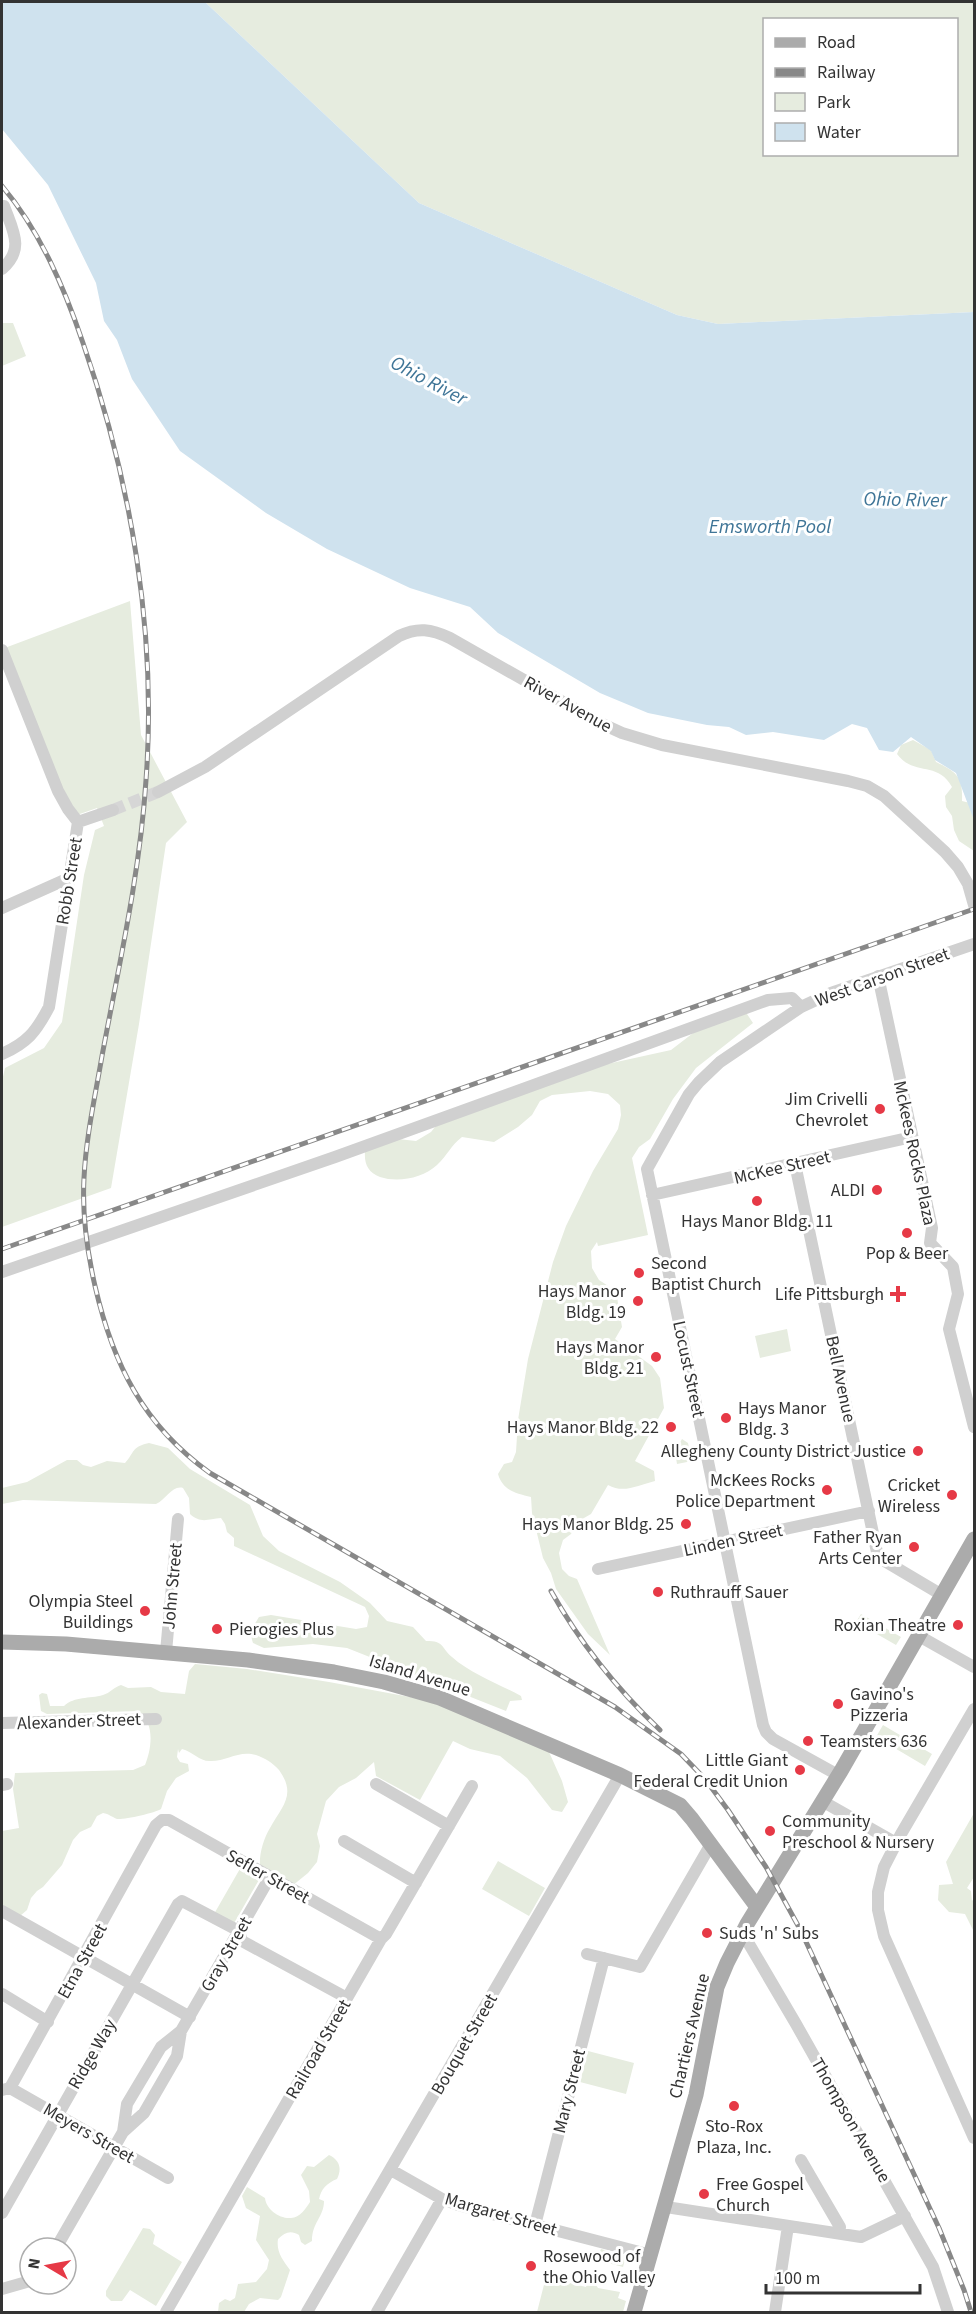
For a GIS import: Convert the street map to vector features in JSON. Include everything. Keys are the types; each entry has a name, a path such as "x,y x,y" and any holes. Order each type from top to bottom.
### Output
{"main road":[{"name":"Chartiers Avenue","path":"634,2313 696,2095 717,1987 742,1932 838,1775 975,1539"},
{"name":"Island Avenue","path":"2,1642 48,1643 166,1652 270,1663 384,1682 440,1698 620,1774 680,1805 757,1907"}],"street":[{"path":"2,269 10,261 15,249 15,238 4,206"},
{"name":"River Avenue","path":"158,792 206,767 399,636 409,631 429,629 450,638 592,719 629,736 662,746 848,781 876,790 897,807 958,867 968,884 975,906"},
{"name":"Robb Street","path":"2,650 58,791 78,822 49,1007 39,1026 20,1046 2,1054"},
{"path":"78,822 113,810"},
{"path":"2,908 69,878"},
{"name":"West Carson Street","path":"647,1169 689,1094 720,1062 801,1007 831,993 975,944"},
{"name":"Mckees Rocks Plaza","path":"878,976 932,1228 930,1243 952,1267 958,1294 950,1329 975,1427"},
{"path":"2,1272 335,1157 768,1000 792,998 801,1007"},
{"name":"McKee Street","path":"652,1196 912,1137"},
{"name":"Bell Avenue","path":"795,1164 878,1557 942,1595"},
{"name":"Locust Street","path":"647,1169 766,1732 838,1775"},
{"name":"Linden Street","path":"598,1569 869,1511"},
{"name":"John Street","path":"166,1652 178,1519"},
{"path":"919,1636 975,1667"},
{"path":"975,1709 896,1844 884,1867 878,1890 878,1910 884,1936 975,2138"},
{"name":"Alexander Street","path":"2,1724 156,1719"},
{"name":"Bouquet Street","path":"307,2313 620,1774"},
{"path":"376,1784 449,1826"},
{"name":"Railroad Street","path":"166,2313 472,1786"},
{"path":"822,1801 896,1844"},
{"name":"Sefler Street","path":"156,1825 162,1820 169,1820 381,1940"},
{"name":"Etna Street","path":"6,2089 48,2022 156,1825"},
{"path":"344,1841 416,1883"},
{"path":"587,1954 640,1967 711,1844"},
{"name":"Gray Street","path":"63,2236 123,2132 144,2113 177,2056 182,2031 189,2017 240,1936 270,1877"},
{"name":"Ridge Way","path":"2,2213 178,1904 182,1901 187,1903 240,1936"},
{"path":"2,1911 189,2017"},
{"name":"Thompson Avenue","path":"742,1932 933,2267 948,2313"},
{"path":"240,1936 347,1998"},
{"name":"Mary Street","path":"535,2225 604,1958"},
{"path":"2,1994 48,2022"},
{"name":"Gray Street","path":"123,2132 127,2104 161,2047 182,2031"},
{"name":"Meyers Street","path":"6,2089 168,2178"},
{"path":"801,2160 840,2227 839,2233"},
{"name":"Margaret Street","path":"391,2170 442,2199 458,2205 651,2254"},
{"path":"377,2313 442,2199"},
{"path":"666,2206 861,2237 905,2216"},
{"path":"775,2313 788,2226"},
{"path":"2,2289 18,2284"}],"green space":[{"path":"205,2 974,2 974,312 718,324 677,315 419,203"},
{"path":"2,323 13,323 26,356 2,366"},
{"path":"130,601 141,735 187,822 166,843 139,1024 111,1188 2,1227 2,1081 5,1068 44,1048 62,1022 84,875 95,830 104,826 97,808 74,816 2,649"},
{"path":"913,740 931,750 936,762 954,772 960,781 962,801 974,804 974,851 959,841 954,830 952,816 946,807 945,796 952,787 946,779 932,771 911,765 897,754 901,745"},
{"path":"745,1011 753,1023 696,1068 673,1099 650,1139 639,1147 632,1158 648,1235 598,1246 597,1242 591,1251 592,1268 599,1280 616,1291 622,1327 615,1339 652,1366 660,1378 664,1408 635,1461 654,1471 655,1481 625,1489 608,1485 591,1514 577,1522 571,1534 563,1540 559,1553 562,1569 569,1576 577,1579 610,1655 588,1634 556,1589 543,1558 532,1513 531,1497 507,1488 498,1474 504,1464 512,1462 516,1452 518,1420 528,1359 553,1262 566,1226 593,1171 618,1129 621,1115 620,1105 608,1094 590,1091 552,1095 540,1101 532,1115 518,1127 494,1142 462,1137 437,1165 425,1173 410,1178 387,1179 372,1173 365,1160 365,1151 398,1139 416,1141 431,1132 443,1117 571,1072 671,1050 701,1027"},
{"path":"787,1329 791,1351 760,1358 755,1336"},
{"path":"682,1439 688,1443 692,1461 677,1464 675,1452"},
{"path":"149,1443 168,1448 190,1469 250,1505 263,1536 279,1551 340,1582 370,1603 387,1621 413,1627 426,1641 439,1643 448,1653 476,1674 521,1696 522,1700 510,1701 506,1711 347,1648 313,1644 264,1648 253,1643 253,1627 259,1617 271,1615 356,1629 367,1627 369,1616 365,1607 234,1546 234,1538 227,1532 221,1518 201,1520 190,1514 189,1498 183,1488 172,1491 156,1504 23,1500 2,1504 2,1488 27,1482 67,1460 77,1460 91,1467 107,1461 125,1463 136,1448"},
{"path":"861,1614 901,1637 896,1645 856,1622"},
{"path":"195,1664 247,1669 437,1702 549,1752 562,1781 568,1802 562,1812 552,1810 527,1778 500,1756 470,1749 453,1741 420,1800 376,1776 374,1762 356,1778 339,1787 326,1801 317,1834 320,1846 317,1862 292,1886 260,1868 263,1842 286,1800 287,1787 279,1770 269,1761 256,1755 244,1754 217,1761 207,1761 182,1749 179,1753 178,1749 177,1757 180,1762 188,1764 189,1771 176,1778 167,1791 161,1809 120,1819 103,1813 97,1816 91,1827 80,1832 73,1840 62,1865 31,1898 27,1910 20,1916 2,1909 2,1831 19,1828 13,1789 15,1773 133,1770 145,1765 149,1751 150,1728 138,1711 47,1714 41,1711 39,1695 47,1694 50,1706 64,1706 77,1699 103,1695 121,1685 128,1688 151,1687 161,1692 185,1694 189,1671"},
{"path":"883,1725 932,1754 925,1766 876,1737"},
{"path":"974,1813 974,1877 967,1888 971,1891 972,1901 974,1898 974,1932 965,1914 949,1912 938,1900 939,1885 953,1884 946,1862"},
{"path":"498,1861 545,1888 529,1916 482,1889"},
{"path":"241,1867 260,1878 233,1925 214,1914"},
{"path":"588,2051 634,2063 626,2094 580,2082"},
{"path":"329,2155 338,2162 339,2172 337,2179 330,2182 321,2192 319,2199 324,2201 323,2207 312,2241 305,2245 301,2242 299,2235 291,2232 278,2239 279,2252 290,2270 281,2297 278,2300 260,2298 249,2304 244,2312 218,2312 219,2303 225,2299 230,2301 235,2298 238,2284 256,2282 267,2269 269,2260 256,2240 260,2216 246,2208 242,2196 247,2187 265,2198 268,2206 274,2212 282,2217 294,2218 310,2202 309,2191 301,2175 307,2166 314,2167"},
{"path":"143,2228 150,2229 155,2235 153,2244 182,2262 156,2306 130,2290 122,2301 111,2301 106,2296 106,2291"},
{"path":"601,2249 626,2256 623,2267 597,2260"},
{"path":"546,2277 586,2287 587,2283 596,2285 598,2288 620,2292 618,2298 626,2301 623,2312 537,2312"}],"water":[{"name":"Emsworth Pool","path":"2,2 205,2 419,203 677,315 718,324 974,312 974,820 956,773 935,760 931,751 911,737 893,752 879,750 867,728 852,724 824,740 773,732 746,735 729,727 648,713 600,693 498,633 470,607 410,588 327,549 266,513 180,451 132,379 117,340 104,321 96,283 48,185 2,129"}],"tunnel":[{"path":"113,810 158,792"}],"railway":[{"path":"2,186 16,203 50,260 83,343 115,449 137,558 144,614 148,669 148,725 143,815 128,919 91,1117 84,1192 86,1232 95,1286 102,1314 122,1367 134,1391 166,1434 210,1473 615,1707 681,1754 705,1779 766,1867 801,1931 939,2228 971,2312"},
{"path":"2,1249 974,909"},
{"path":"551,1591 574,1629 600,1665 660,1730"}],"place":[{"name":"Jim Crivelli Chevrolet","path":"880,1109"},
{"name":"ALDI","path":"877,1190"},
{"name":"Hays Manor Bldg. 11","path":"757,1201"},
{"name":"Pop & Beer","path":"907,1233"},
{"name":"Second Baptist Church","path":"639,1273"},
{"name":"Life Pittsburgh","path":"898,1294"},
{"name":"Hays Manor Bldg. 19","path":"638,1301"},
{"name":"Hays Manor Bldg. 21","path":"656,1357"},
{"name":"Hays Manor Bldg. 3","path":"726,1418"},
{"name":"Hays Manor Bldg. 22","path":"671,1427"},
{"name":"Allegheny County District Justice","path":"918,1451"},
{"name":"McKees Rocks Police Department","path":"827,1490"},
{"name":"Cricket Wireless","path":"952,1495"},
{"name":"Hays Manor Bldg. 25","path":"686,1524"},
{"name":"Father Ryan Arts Center","path":"914,1547"},
{"name":"Ruthrauff Sauer","path":"658,1592"},
{"name":"Olympia Steel Buildings","path":"145,1611"},
{"name":"Roxian Theatre","path":"958,1625"},
{"name":"Pierogies Plus","path":"217,1629"},
{"name":"Gavino's Pizzeria","path":"838,1704"},
{"name":"Teamsters 636","path":"808,1741"},
{"name":"Little Giant Federal Credit Union","path":"800,1770"},
{"name":"Community Preschool & Nursery","path":"770,1831"},
{"name":"Suds 'n' Subs","path":"707,1933"},
{"name":"Sto-Rox Plaza, Inc.","path":"734,2106"},
{"name":"Free Gospel Church","path":"704,2194"},
{"name":"Rosewood of the Ohio Valley","path":"531,2266"}],"water label":[{"name":"Ohio River","path":"429,380"},
{"name":"Ohio River","path":"905,499"}]}
